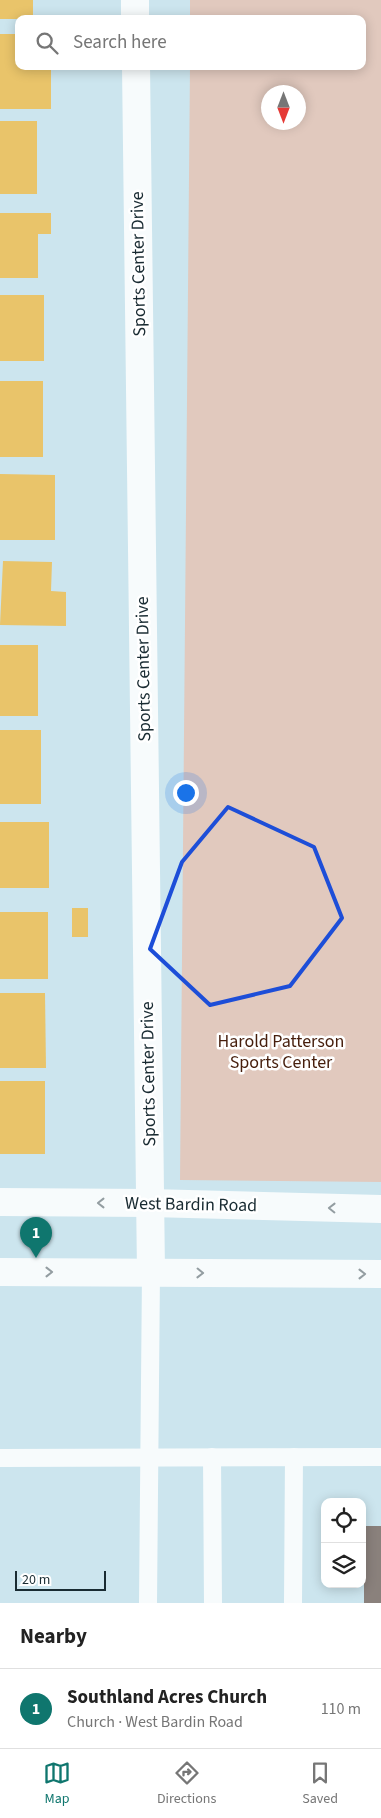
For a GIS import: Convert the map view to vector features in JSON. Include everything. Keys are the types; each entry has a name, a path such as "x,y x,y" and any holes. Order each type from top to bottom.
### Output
{"street":[{"path":"135,0 135,15"},
{"name":"Sports Center Drive","path":"136,70 151,1272"},
{"name":"West Bardin Road","path":"0,1202 150,1203 381,1209"},
{"path":"0,1272 381,1274"}],"lane":[{"path":"148,1603 151,1272"},
{"path":"212,1457 213,1603"},
{"path":"293,1603 294,1457"},
{"path":"0,1458 381,1457"}],"highlighted area":[{"path":"228,807 314,847 342,918 290,986 210,1005 150,949 182,862"}],"green space":[{"name":"Harold Patterson Sports Center","path":"190,0 381,0 381,1182 180,1180 190,70 366,70 366,15 190,15"}],"building: Homes":[{"path":"0,0 33,0 33,15 15,15 15,19 0,19"},
{"path":"0,34 15,34 15,70 51,70 51,109 0,109"},
{"path":"0,121 37,121 37,194 0,194"},
{"path":"0,213 51,213 51,234 38,234 38,278 0,278"},
{"path":"0,295 44,295 44,361 0,361"},
{"path":"0,381 43,381 43,457 0,457"},
{"path":"0,474 55,475 55,540 0,540"},
{"path":"3,561 52,562 51,591 66,592 66,626 0,625"},
{"path":"0,645 38,645 38,716 0,716"},
{"path":"0,730 41,730 41,804 0,804"},
{"path":"0,822 49,822 49,888 0,888"},
{"path":"72,908 88,908 88,937 72,937"},
{"path":"0,912 48,912 48,979 0,979"},
{"path":"0,993 45,993 46,1068 0,1068"},
{"path":"0,1081 45,1081 45,1154 0,1154"}],"building: Industry":[{"path":"366,1526 381,1526 381,1603 364,1603 364,1588 366,1588"}],"place":[{"name":"Southland Acres Church","path":"36,1258"}]}
